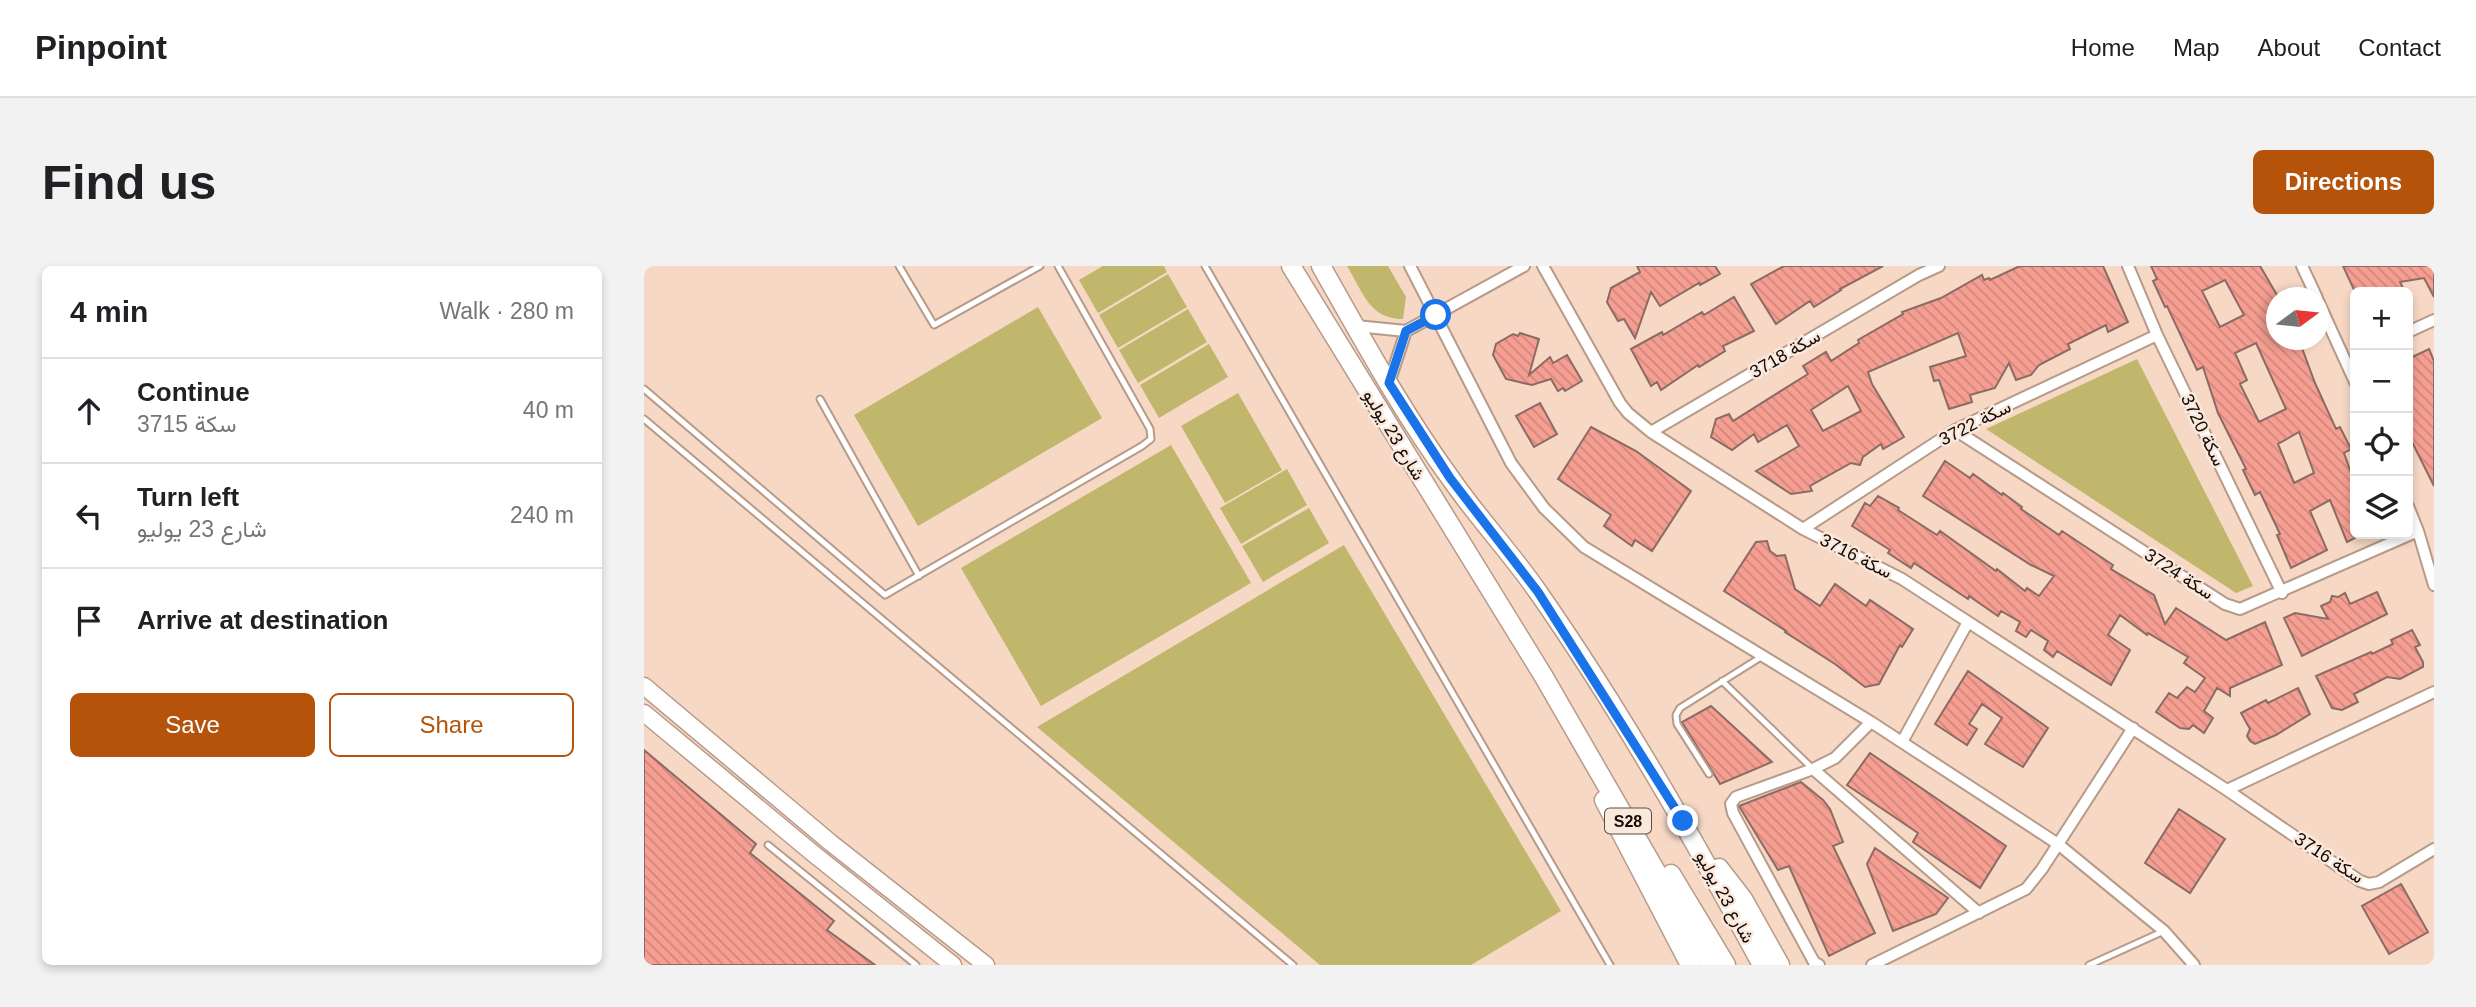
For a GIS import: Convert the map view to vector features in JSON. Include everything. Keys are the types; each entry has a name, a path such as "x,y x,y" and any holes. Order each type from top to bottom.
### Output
{"main road":[{"name":"شارع 23 يوليو","path":"1291,266 1544,677 1710,965"},
{"name":"شارع 23 يوليو","path":"1321,266 1389,383 1450,478 1538,592 1683,821 1762,965"},
{"path":"1544,677 1621,836 1690,965"},
{"path":"1544,677 1641,824 1726,965"},
{"path":"1683,821 1743,899 1780,965"}],"street":[{"path":"1410,266 1511,463 1544,508 1584,547 1760,657 1871,722 2058,844 2164,931 2194,965"},
{"path":"1356,326 1406,331 1524,266"},
{"name":"سكة 3716","path":"1543,266 1620,403 1651,432 1802,529 1902,579 2227,790 2364,883 2379,882 2434,849"},
{"name":"سكة 3718","path":"1651,432 1917,270 1939,266"},
{"name":"سكة 3720","path":"2128,266 2157,335 2282,593"},
{"path":"2302,266 2312,287"},
{"path":"2329,319 2350,358"},
{"path":"2413,330 2434,320"},
{"path":"1389,383 1406,331"},
{"name":"سكة 3722","path":"1802,529 1955,430 2157,335"},
{"name":"سكة 3724","path":"1955,430 2225,604 2240,610 2418,531"},
{"path":"2413,518 2434,585"},
{"path":"1902,742 1968,622"},
{"path":"644,686 831,843 986,965"},
{"path":"2227,790 2434,692"},
{"path":"644,713 953,965"},
{"path":"1819,965 1814,962 1733,813 1731,804 1736,797 1814,769 1835,758 1871,722"},
{"path":"1872,965 2026,889 2035,880 2133,729"},
{"path":"1814,769 1979,913"}],"lane":[{"path":"899,266 934,325 1040,266"},
{"path":"644,389 885,595 1151,439 1150,429 1058,266"},
{"path":"1205,266 1610,965"},
{"path":"820,399 919,576"},
{"path":"644,419 1293,965"},
{"path":"1709,774 1677,724 1676,715 1680,708 1760,657"},
{"path":"1722,681 1814,769"},
{"path":"768,845 916,965"},
{"path":"2089,965 2164,931"}],"shaded area":[{"path":"1103,266 1164,266 1167,272 1098,313 1079,280"},
{"path":"1347,266 1388,266 1406,297 1403,319 1391,318 1375,309"},
{"path":"1168,274 1187,307 1118,348 1099,315"},
{"path":"1038,307 1102,418 918,526 854,415"},
{"path":"1188,309 1207,342 1138,383 1119,350"},
{"path":"1209,344 1228,377 1159,418 1140,385"},
{"path":"2137,359 2253,586 2236,593 1986,429"},
{"path":"1238,393 1282,470 1225,503 1181,426"},
{"path":"1171,445 1251,583 1041,706 961,568"},
{"path":"1287,469 1307,505 1241,544 1220,508"},
{"path":"1309,508 1329,543 1263,582 1242,546"},
{"path":"1344,545 1561,911 1471,965 1320,965 1037,727"}],"building":[{"path":"1637,266 1715,266 1720,274 1660,306 1651,292 1635,338 1624,319 1618,321 1607,302 1611,288 1640,272"},
{"path":"1784,266 1883,266 1840,289 1814,307 1810,301 1776,324 1751,284"},
{"path":"2020,266 2103,266 2128,322 2108,332 2106,325 2068,344 2070,349 2039,365 2031,375 2016,380 2009,363 1995,388 1970,395 1972,402 1949,409 1939,380 1934,381 1930,367 1966,356 1958,333 1868,372 1872,384 1904,437 1883,449 1881,444 1863,457 1860,465 1851,463 1810,486 1812,491 1791,494 1756,471 1799,446 1787,425 1758,442 1754,434 1732,450 1711,437 1716,419 1729,414 1733,421 1808,374 1803,366 1826,352 1831,361 1859,343 1858,340 1903,314 1902,312 1941,298 1982,275 1984,280 1990,280","holes":["1848,386 1861,411 1823,431 1811,410"]},
{"path":"2151,266 2260,266 2272,287 2266,287 2266,350 2303,350 2336,429 2340,427 2350,447 2344,453 2350,470 2350,539 2353,539 2347,542 2330,500 2310,511 2327,550 2291,568 2277,535 2280,534 2260,492 2255,495 2243,470 2246,469 2218,413 2203,367 2197,370 2153,281 2157,279","holes":["2225,280 2244,315 2220,327 2202,291","2256,343 2286,409 2259,422 2240,384 2247,380 2235,353","2299,432 2314,473 2294,483 2278,444"]},
{"path":"2343,266 2434,266 2434,297 2424,278 2400,282 2402,287 2353,287"},
{"path":"1734,297 1754,331 1723,346 1725,351 1661,390 1657,382 1651,386 1631,349 1662,332 1663,335 1702,312 1704,315"},
{"path":"1520,333 1539,339 1529,375 1550,357 1553,363 1567,355 1582,381 1565,391 1563,388 1558,391 1551,379 1532,385 1506,379 1493,355 1496,344"},
{"path":"2429,349 2434,361 2434,486 2413,444 2413,357"},
{"path":"1540,403 1557,434 1534,447 1516,416"},
{"path":"1591,427 1636,451 1691,491 1652,551 1635,540 1632,546 1604,526 1611,515 1558,479"},
{"path":"1945,461 1970,478 1973,474 2002,495 2003,493 2059,535 2062,531 2113,565 2111,569 2154,595 2165,624 2176,608 2226,640 2265,622 2282,665 2230,688 2230,696 2217,688 2204,711 2213,718 2204,733 2193,725 2189,729 2180,728 2156,712 2169,693 2177,698 2187,687 2195,692 2205,678 2184,663 2188,657 2148,633 2147,635 2120,615 2108,635 2130,650 2111,685 2057,651 2053,657 2044,650 2048,641 2031,630 2026,637 2016,631 2020,622 2001,611 1998,616 1914,563 1911,568 1888,553 1890,550 1852,526 1865,503 1870,506 1878,496 1937,535 1940,531 2025,591 2027,588 2039,596 2054,576 2031,565 1923,496"},
{"path":"1767,541 1770,551 1777,556 1785,555 1795,589 1820,606 1835,584 1866,606 1870,600 1913,629 1902,647 1900,645 1879,684 1865,687 1835,664 1724,591 1756,542"},
{"path":"2377,592 2387,614 2302,656 2284,618 2295,613 2328,619 2321,606 2330,602 2332,596 2338,597 2345,593 2350,604"},
{"path":"2412,630 2420,645 2415,647 2423,667 2400,679 2387,677 2354,694 2358,702 2342,710 2332,708 2316,676 2393,644 2391,640"},
{"path":"1968,671 2048,728 2023,767 1985,744 2002,718 1982,704 1969,724 1977,729 1967,745 1935,724"},
{"path":"2298,688 2310,714 2276,735 2255,744 2250,741 2247,736 2250,729 2241,713"},
{"path":"1711,706 1772,762 1720,784 1682,722"},
{"path":"644,750 756,844 750,853 834,921 827,930 875,965 644,965"},
{"path":"1870,753 2006,846 1980,888 1913,842 1918,833 1847,785"},
{"path":"1801,782 1830,809 1843,842 1833,846 1875,933 1829,956 1789,866 1778,870 1739,806"},
{"path":"2179,809 2225,839 2190,893 2145,863"},
{"path":"1875,848 1948,898 1936,914 1893,931 1867,864"},
{"path":"2401,884 2428,932 2389,954 2362,906"}],"route":[{"path":"1436,315 1406,331 1389,383 1450,478 1538,592 1683,821"}]}
